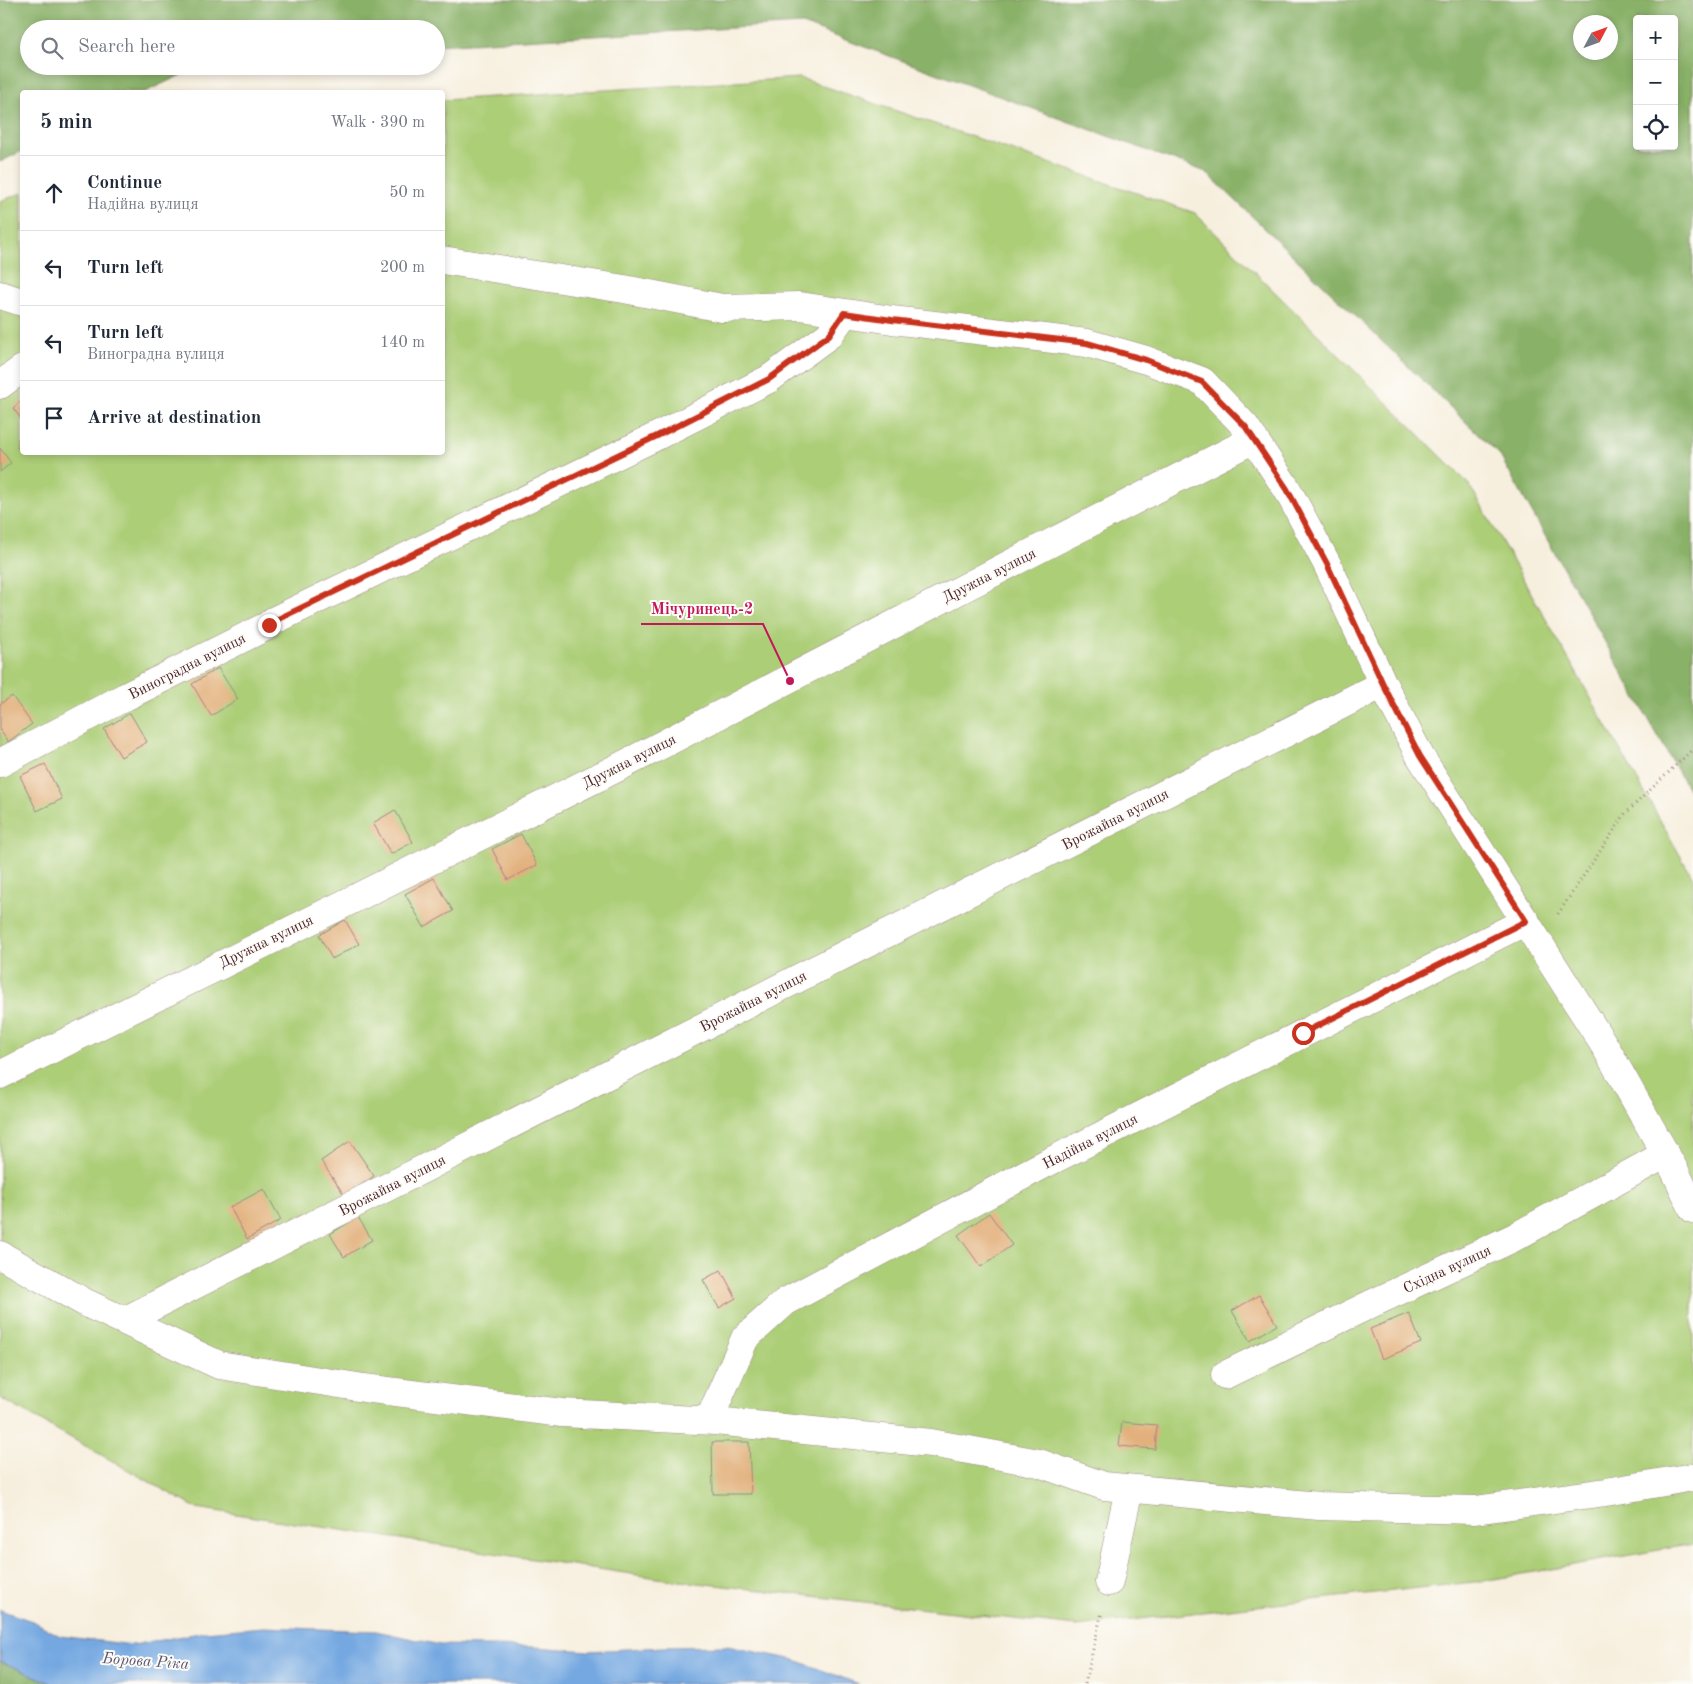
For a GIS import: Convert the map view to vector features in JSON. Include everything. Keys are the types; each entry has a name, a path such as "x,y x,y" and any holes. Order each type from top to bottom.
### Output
{"lane":[{"path":"445,260 624,288 722,308 800,306 892,320 1087,343 1146,360 1202,382 1245,426 1287,489 1327,564 1383,684 1420,756 1606,1048 1666,1154 1693,1209"},
{"path":"0,295 20,301"},
{"name":"Виноградна вулиця","path":"0,763 124,697 274,621 657,436 769,379 829,335 844,313"},
{"path":"0,385 20,370"},
{"name":"Дружна вулиця","path":"0,1075 621,766 1037,550 1254,440"},
{"name":"Врожайна вулиця","path":"124,1321 848,953 1383,684"},
{"name":"Надійна вулиця","path":"715,1420 713,1411 744,1338 785,1302 1041,1166 1533,931"},
{"name":"Східна вулиця","path":"1225,1375 1513,1238 1666,1154"},
{"path":"0,1255 86,1303 219,1365 364,1388 562,1413 715,1420 931,1443 1040,1463 1104,1486 1319,1506 1475,1510 1606,1492 1693,1477"},
{"path":"1109,1582 1129,1489"}],"path":[{"path":"1533,931 1625,814 1693,750"},
{"path":"1085,1684 1109,1582"}],"green space":[{"path":"0,0 1693,0 1693,798 1499,454 1206,172 802,24 445,44 445,20 20,20 20,75 181,75 149,90 20,90 20,152 0,162"},
{"path":"800,78 1195,213 1469,484 1693,878 1693,1544 1483,1581 1076,1626 671,1580 196,1508 0,1398 0,201 20,194 20,455 445,455 445,100"},
{"path":"0,1661 53,1684 0,1684"}],"water":[{"name":"Борова Ріка","path":"0,1610 35,1622 60,1636 133,1645 205,1632 263,1627 376,1631 440,1645 535,1647 588,1651 727,1646 795,1660 859,1684 53,1684 0,1661"}],"building":[{"path":"20,402 20,417 13,408"},
{"path":"0,448 11,463 0,472"},
{"path":"218,668 238,699 211,716 192,684"},
{"path":"12,696 32,724 8,742 0,730 0,704"},
{"path":"130,713 147,742 121,757 104,729"},
{"path":"45,764 62,799 37,811 20,776"},
{"path":"395,810 413,842 391,854 373,823"},
{"path":"521,834 537,865 508,880 492,849"},
{"path":"434,878 453,911 424,927 405,894"},
{"path":"345,920 359,944 332,959 319,935"},
{"path":"350,1141 374,1176 345,1196 321,1161"},
{"path":"264,1189 281,1220 247,1239 230,1207"},
{"path":"989,1213 1012,1245 981,1267 958,1235"},
{"path":"358,1217 372,1240 344,1257 330,1234"},
{"path":"721,1270 736,1298 719,1308 703,1280"},
{"path":"1259,1295 1277,1325 1250,1341 1232,1311"},
{"path":"1409,1313 1421,1343 1382,1359 1370,1329"},
{"path":"1122,1422 1157,1425 1155,1449 1119,1446"},
{"path":"712,1442 749,1442 751,1494 713,1494"}],"place":[{"name":"Мічуринець-2","path":"790,681"}],"route":[{"path":"269,625 526,498 657,436 769,379 829,335 844,313 1087,343 1146,360 1202,382 1245,426 1287,489 1327,564 1383,684 1420,756 1526,921 1303,1033"}]}
